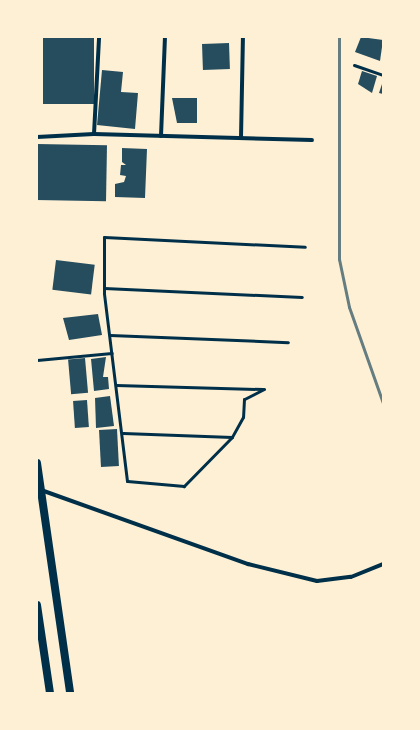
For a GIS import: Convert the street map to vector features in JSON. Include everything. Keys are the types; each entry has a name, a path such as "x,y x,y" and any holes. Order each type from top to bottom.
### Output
{"main road":[{"path":"37,463 39,490 70,693"},
{"path":"37,605 50,693"}],"street":[{"path":"94,134 99,37"},
{"path":"161,136 165,37"},
{"path":"241,138 243,37"},
{"path":"37,137 94,134 312,140"},
{"path":"39,490 248,564 317,581 351,577 383,564"}],"lane":[{"path":"354,66 383,75"},
{"path":"116,384 264,389 244,399 243,417 232,437 184,486 127,481 123,433 116,384 104,288 104,237 305,247"},
{"path":"104,288 302,297"},
{"path":"110,335 288,342"},
{"path":"37,360 112,353"},
{"path":"123,433 232,437"}],"building":[{"path":"43,37 94,37 94,104 43,104"},
{"path":"361,37 383,40 380,61 355,52"},
{"path":"229,43 230,69 203,70 202,44"},
{"path":"102,70 123,72 121,92 138,93 135,129 97,125"},
{"path":"362,71 377,76 372,93 358,84"},
{"path":"383,81 383,94 379,93"},
{"path":"172,98 197,98 197,123 177,123"},
{"path":"37,144 107,145 106,201 37,200"},
{"path":"122,148 147,149 145,198 115,197 115,184 124,182 126,176 120,175 121,165 126,165 122,162"},
{"path":"56,260 95,265 91,295 52,290"},
{"path":"98,314 102,335 69,340 63,318"},
{"path":"106,357 103,377 108,377 109,389 94,391 91,359"},
{"path":"85,358 88,393 71,394 68,359"},
{"path":"110,396 114,426 96,428 95,398"},
{"path":"87,400 89,427 75,428 73,401"},
{"path":"117,429 119,466 101,467 99,430"}],"railway":[{"path":"339,37 339,259 349,307 383,403"}]}
